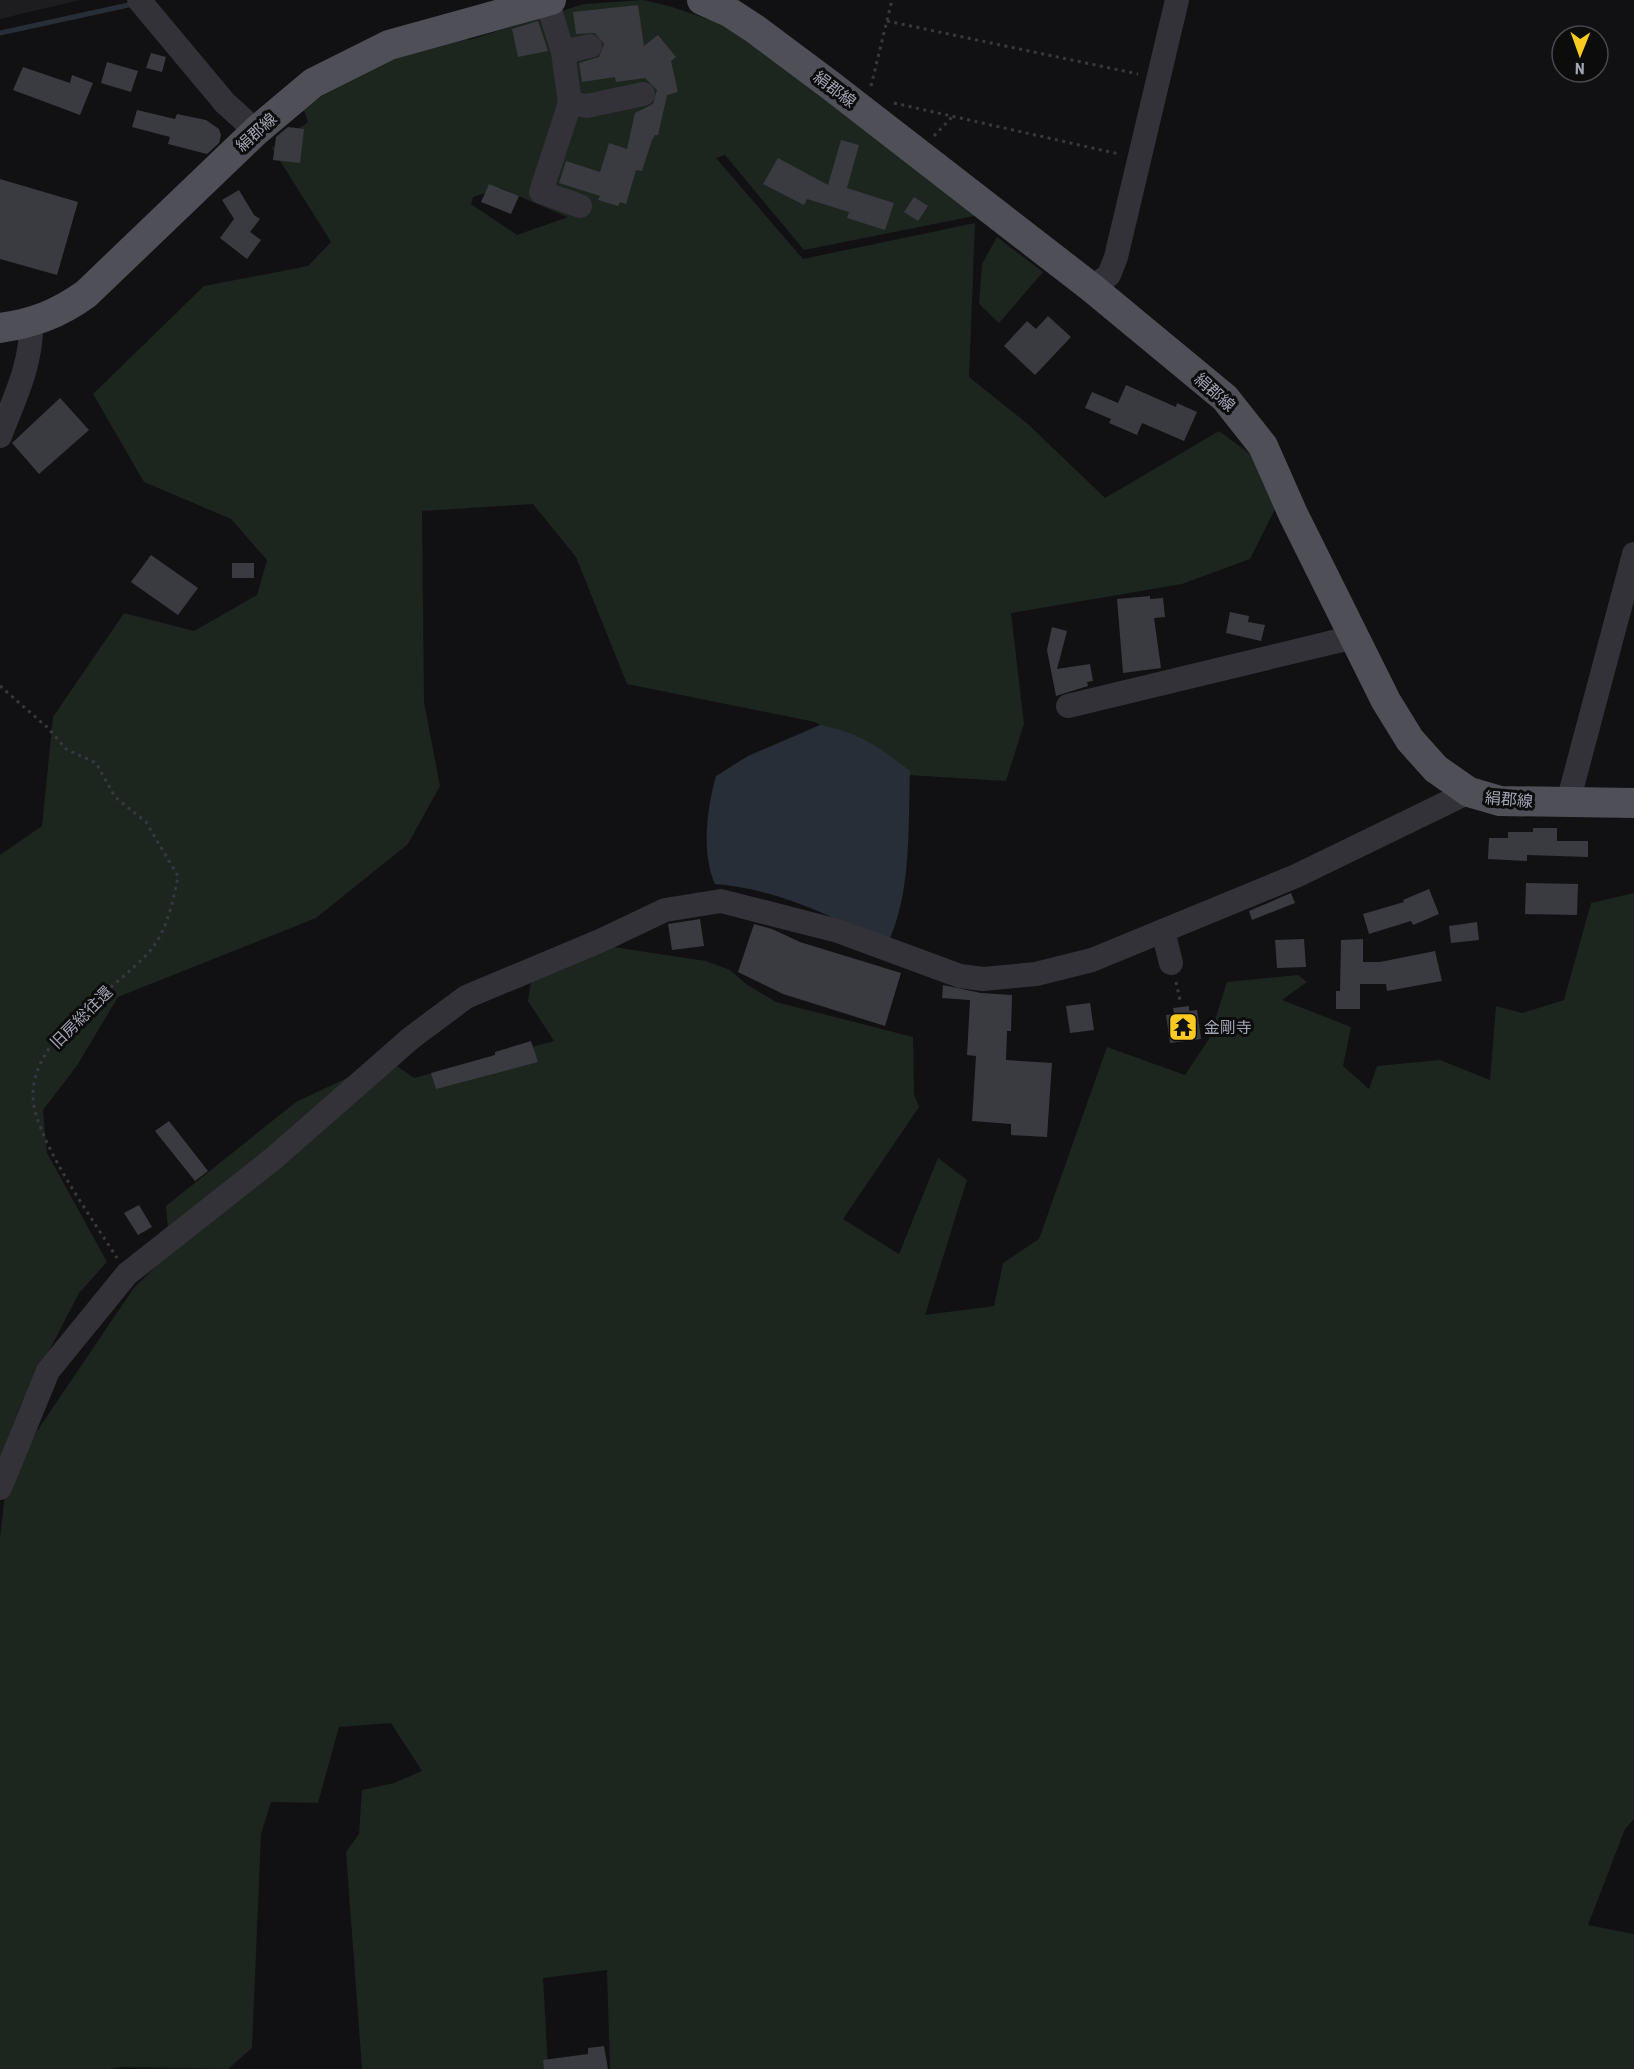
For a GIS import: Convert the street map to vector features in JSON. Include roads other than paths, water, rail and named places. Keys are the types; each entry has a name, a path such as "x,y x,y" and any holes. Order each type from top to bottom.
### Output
{"main road":[{"name":"絹郡線","path":"702,0 729,12 876,106 1225,398 1263,446 1293,514 1386,701 1410,740 1436,769 1469,792 1500,801 1634,803"},
{"name":"絹郡線","path":"0,328 31,324 61,312 86,294 256,131 313,83 380,49 549,1"}],"street":[{"path":"1092,288 1109,275 1116,257 1177,0"},
{"path":"549,1 563,52 570,103 541,192 580,206"},
{"path":"144,6 225,103 256,131"},
{"path":"563,52 590,46"},
{"path":"570,103 587,106 643,94"},
{"path":"0,436 26,369 31,342 31,324"},
{"path":"1568,802 1634,554"},
{"path":"1068,706 1354,637"},
{"path":"0,1488 48,1371 127,1274 274,1158 411,1038 466,997 602,940 665,910 721,901 838,932 936,970 983,979 1036,974 1092,960 1163,931 1329,861 1469,792"},
{"path":"1163,931 1171,963"}],"waterway":[{"path":"0,33 133,4"}],"place":[{"name":"金剛寺","path":"1183,1027"}]}
